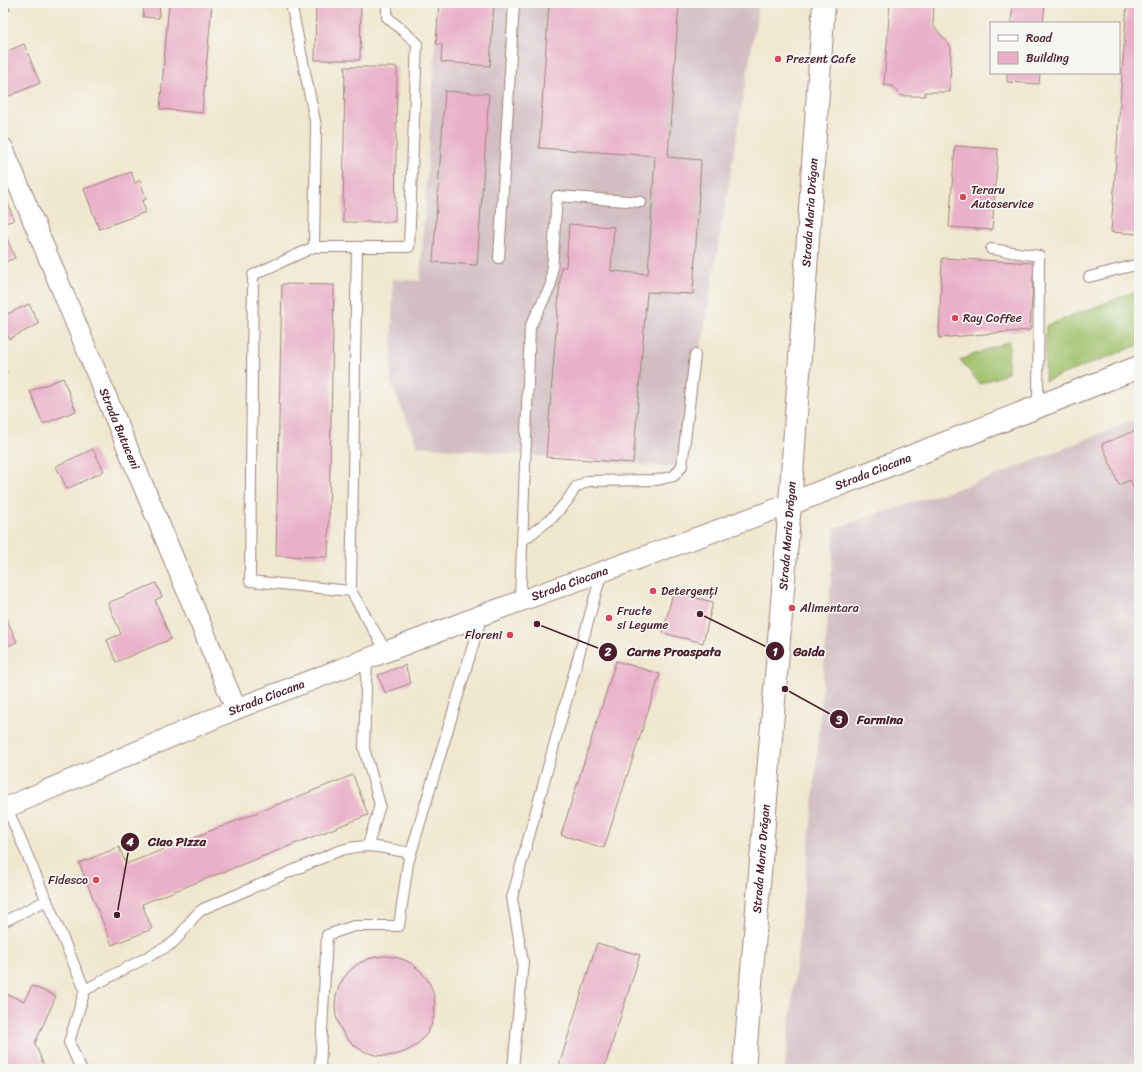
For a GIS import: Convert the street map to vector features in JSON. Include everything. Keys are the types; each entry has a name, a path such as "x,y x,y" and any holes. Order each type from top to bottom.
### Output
{"main road":[{"name":"Strada Maria Drăgan","path":"744,1069 790,504 824,3"},
{"name":"Strada Ciocana","path":"790,504 1139,367"}],"street":[{"name":"Strada Butuceni","path":"3,148 236,709"},
{"name":"Strada Ciocana","path":"4,805 236,709 386,651 602,571 790,504"}],"lane":[{"path":"291,3 316,126 314,247"},
{"path":"351,590 250,581 253,275 314,247 410,247 417,43 387,17 387,3"},
{"path":"499,258 514,3"},
{"path":"520,601 530,327 551,285 557,196 641,202"},
{"path":"357,247 351,590 386,651"},
{"path":"991,249 1039,256 1038,406"},
{"path":"1089,278 1139,264"},
{"path":"522,541 553,517 567,501 576,487 588,481 657,480 674,476 682,466 695,355"},
{"path":"513,1069 524,962 512,898 602,571"},
{"path":"320,1069 327,935 354,926 398,926 411,853 482,615"},
{"path":"367,659 364,748 380,805 368,845"},
{"path":"4,805 47,900 85,990 69,1042 81,1069"},
{"path":"85,990 170,945 177,940 195,914 203,909 347,848 368,845 411,853"},
{"path":"3,922 47,900"}],"shaded area":[{"path":"438,3 759,3 681,468 418,446 391,383 393,279 420,281"},
{"path":"1139,418 1139,1069 785,1069 813,803 835,528 990,478"}],"green space":[{"path":"1139,290 1139,345 1045,381 1046,326"},
{"path":"1009,341 1008,373 980,384 960,360"}],"building":[{"path":"3,3 7,3 10,10 3,13"},
{"path":"144,3 160,3 159,18 143,17"},
{"path":"169,3 212,3 202,113 160,109"},
{"path":"316,3 361,3 360,60 315,60"},
{"path":"439,3 494,3 490,66 441,62 442,44 436,44"},
{"path":"549,3 679,3 668,157 701,160 693,294 647,292 633,463 546,457 561,267 566,267 569,224 614,227 611,271 648,274 655,156 539,148"},
{"path":"890,3 934,3 933,25 951,47 950,92 925,92 925,96 901,96 892,86 884,85"},
{"path":"1013,3 1045,3 1043,22 1011,22"},
{"path":"1127,3 1139,3 1139,234 1111,232"},
{"path":"24,44 40,83 9,96 3,81 3,53"},
{"path":"345,67 397,67 395,222 343,222"},
{"path":"1007,74 1040,74 1039,84 1007,82"},
{"path":"445,91 489,94 477,265 433,262"},
{"path":"955,146 998,149 992,230 949,227"},
{"path":"131,172 135,183 140,180 146,199 142,201 146,212 99,229 84,189"},
{"path":"3,191 14,220 3,224"},
{"path":"3,229 15,258 3,263"},
{"path":"942,258 1034,263 1030,330 939,338"},
{"path":"282,284 334,285 328,557 276,556"},
{"path":"29,304 39,324 9,339 3,327 3,316"},
{"path":"3,363 7,373 3,375"},
{"path":"63,378 76,411 43,424 30,391"},
{"path":"1139,429 1139,502 1130,480 1119,485 1102,444"},
{"path":"93,449 104,471 67,489 56,466"},
{"path":"156,583 162,597 155,600 171,639 116,662 107,640 121,634 108,603"},
{"path":"673,592 713,602 703,643 663,633"},
{"path":"3,611 17,642 3,648"},
{"path":"616,661 660,674 604,848 561,835"},
{"path":"405,665 411,683 385,693 378,675"},
{"path":"353,775 368,815 142,904 152,929 112,945 79,863 119,847 126,864"},
{"path":"597,943 640,955 604,1069 558,1069"},
{"path":"385,956 404,959 421,970 432,987 435,1006 432,1025 421,1042 404,1053 385,1056 366,1053 349,1042 338,1025 335,1006 338,987 349,970 366,959"},
{"path":"32,986 56,996 35,1043 45,1069 3,1069 4,993 24,1001"}],"place":[{"name":"Prezent Cafe","path":"778,59"},
{"name":"Teraru Autoservice","path":"963,197"},
{"name":"Ray Coffee","path":"955,318"},
{"name":"Detergenți","path":"653,591"},
{"name":"Alimentara","path":"792,608"},
{"name":"Gaida","path":"700,614"},
{"name":"Fructe si Legume","path":"609,618"},
{"name":"Carne Proaspata","path":"537,624"},
{"name":"Floreni","path":"510,635"},
{"name":"Farmina","path":"785,689"},
{"name":"Fidesco","path":"96,880"},
{"name":"Ciao Pizza","path":"117,915"}]}
